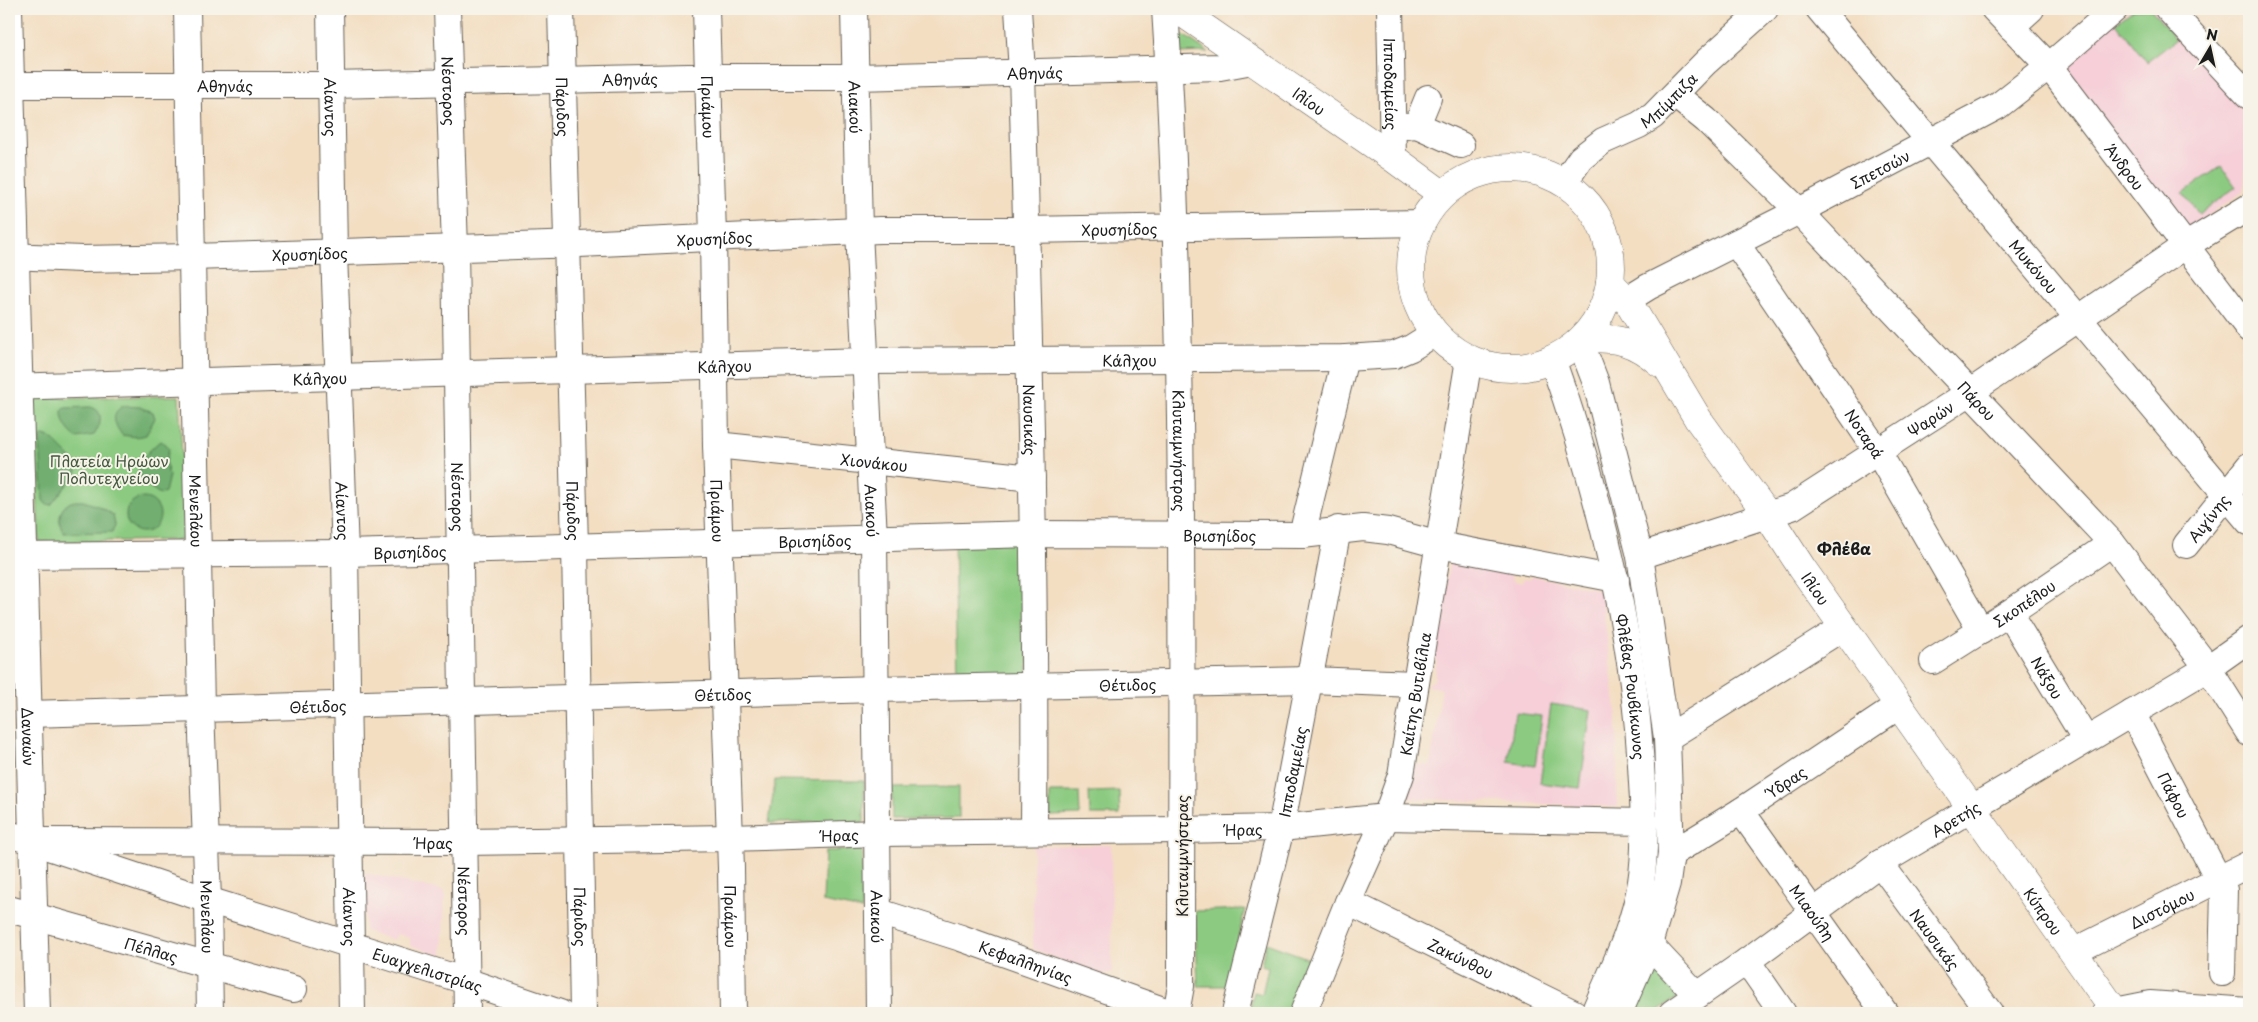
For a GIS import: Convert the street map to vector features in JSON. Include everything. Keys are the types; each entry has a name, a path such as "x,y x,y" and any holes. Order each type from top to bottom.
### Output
{"main road":[{"name":"Ιλίου","path":"1177,9 1442,194"},
{"path":"1505,169 1524,170 1565,181 1591,208 1601,225 1608,244 1618,292 1582,339 1552,359 1539,364 1510,368 1489,365 1455,351 1435,333 1421,311 1413,289 1411,266 1414,244 1422,222 1442,194 1467,179 1485,172 1505,169"},
{"name":"Ιλίου","path":"1618,292 1698,420 1971,807"},
{"name":"Ιλίου","path":"1582,339 1613,338 1631,342 1643,348 1665,367"},
{"name":"Κύπρου","path":"1971,807 2073,952 2112,1012"}],"street":[{"name":"Δαναών","path":"9,9 17,556 29,714 21,838 34,914 37,1013"},
{"name":"Μενελάου","path":"187,9 201,708 210,1013"},
{"name":"Αίαντος","path":"330,9 334,253 345,553 352,1013"},
{"name":"Νέστορος","path":"446,9 456,249 467,1013"},
{"name":"Πάριδος","path":"561,9 575,546 576,699 583,1013"},
{"name":"Πριάμου","path":"706,9 716,364 716,445 723,694 730,838 733,1013"},
{"name":"Αιακού","path":"854,9 859,231 874,538 879,1013"},
{"name":"Ναυσικάς","path":"1018,9 1022,72 1032,478 1036,687 1034,831"},
{"name":"Κλυταιμνήστρας","path":"1165,9 1169,68 1179,360 1182,533 1180,986 1176,1013"},
{"name":"Ιπποδαμείας","path":"1390,9 1405,126 1393,158"},
{"name":"Μπίμπιζα","path":"1565,181 1581,158 1603,140 1654,116 1706,62 1765,9"},
{"name":"Μυκόνου","path":"1819,9 2249,522"},
{"path":"2002,18 2031,9"},
{"name":"Σπετσών","path":"1618,292 1648,287 1799,211 1998,106 2115,9"},
{"path":"2168,9 2249,96"},
{"name":"Άνδρου","path":"2002,18 2048,66 2249,329"},
{"name":"Αθηνάς","path":"10,86 332,85 709,77 857,77 1220,67 1252,61"},
{"name":"Πάρου","path":"1676,95 1706,120 1799,211 2112,543 2208,668 2249,733"},
{"path":"1428,98 1405,126 1461,145"},
{"name":"Ψαρών","path":"1640,556 1792,507 1969,393 2078,317 2185,246 2249,207"},
{"name":"Χρυσηίδος","path":"12,256 82,259 193,257 456,249 713,236 859,231 1174,228 1422,222"},
{"name":"Νοταρά","path":"1736,243 1878,452 1981,631"},
{"name":"Κάλχου","path":"14,387 716,364 865,361 1345,358 1394,355 1411,348 1435,333"},
{"name":"Φλέβας Ρουβίκωνος","path":"1582,339 1596,383 1640,556 1667,738 1672,854 1660,910 1649,944 1619,1013"},
{"path":"1302,535 1345,358"},
{"name":"Καίτης Βυτιβίλια","path":"1303,1013 1348,902 1386,817 1401,775 1469,358"},
{"name":"Φλέβας Ρουβίκωνος","path":"1552,359 1568,403 1616,579 1637,705 1645,822 1644,855 1636,905 1628,932 1594,1013"},
{"name":"Χιονάκου","path":"716,445 1032,478"},
{"name":"Αιγίνης","path":"2186,546 2249,466"},
{"name":"Βρισηίδος","path":"17,556 345,553 1032,534 1182,533 1302,535 1338,529 1363,528 1388,531 1439,545 1616,579"},
{"name":"Ιπποδαμείας","path":"1235,1013 1281,828 1338,529"},
{"name":"Σκοπέλου","path":"1933,662 2112,543"},
{"name":"Νάξου","path":"2009,613 2086,740"},
{"path":"1667,738 1844,627"},
{"name":"Αρετής","path":"1672,1013 1747,961 1880,863 1971,807 2208,668 2249,639"},
{"name":"Θέτιδος","path":"29,714 876,689 1310,680 1415,684"},
{"name":"Ύδρας","path":"1672,854 1741,811 1900,706"},
{"name":"Πάφου","path":"2132,714 2224,890 2222,973"},
{"name":"Μιαούλη","path":"1741,811 1885,1013"},
{"name":"Ήρας","path":"21,838 206,842 464,842 730,838 878,832 1281,828 1386,817 1645,822"},
{"name":"Ευαγγελιστρίας","path":"21,838 560,1013"},
{"name":"Ναυσικάς","path":"1880,863 1990,1013"},
{"name":"Διστόμου","path":"2073,952 2218,877 2249,864"},
{"name":"Ζακύνθου","path":"1348,902 1574,1013"},
{"name":"Πέλλας","path":"9,908 294,989"},
{"name":"Κεφαλληνίας","path":"879,912 962,938 1171,1013"},
{"path":"1649,944 1697,995"},
{"path":"1747,961 1783,1013"},
{"path":"2112,1012 2150,1004 2249,1011"}],"shaded area":[{"path":"2130,9 2156,9 2244,109 2248,121 2244,191 2187,230 2059,69"},
{"path":"1450,559 1507,570 1514,581 1522,583 1524,578 1529,579 1533,576 1601,590 1617,719 1617,807 1404,798 1415,764 1430,766 1442,689 1428,686 1429,683 1434,681 1437,660 1434,658"},
{"path":"1111,845 1112,972 1099,976 1033,949 1033,846"},
{"path":"365,873 445,891 442,956 410,945 410,938 397,934 394,940 365,931"}],"green space":[{"path":"2134,9 2151,9 2176,40 2147,62 2116,23"},
{"path":"1175,29 1208,52 1176,53"},
{"path":"2221,166 2236,187 2199,214 2183,193"},
{"name":"Πλατεία Ηρώων Πολυτεχνείου","path":"179,396 186,540 39,542 33,398"},
{"path":"123,406 140,407 153,412 155,418 146,435 136,437 122,435 117,427 115,416 116,412"},
{"path":"90,407 98,411 100,423 94,435 77,438 66,426 62,411 65,408"},
{"path":"42,436 50,437 76,463 77,472 51,505 46,504 43,500 40,438"},
{"path":"160,441 166,444 169,449 166,462 169,476 165,492 160,494 144,481 139,468 146,455"},
{"path":"143,498 150,499 155,503 159,508 159,522 155,527 150,531 143,532 136,531 131,527 127,522 126,515 127,508 131,503 136,499"},
{"path":"83,501 98,506 113,515 115,525 112,532 64,533 60,525 60,516 63,508 71,502"},
{"path":"1025,542 1028,678 957,679 954,543"},
{"path":"1551,704 1591,710 1580,788 1540,783"},
{"path":"1515,713 1542,716 1535,766 1508,762"},
{"path":"775,780 864,781 864,822 769,823"},
{"path":"959,787 959,818 892,819 892,788"},
{"path":"1119,791 1120,815 1090,815 1089,792"},
{"path":"1050,792 1079,792 1080,815 1050,816"},
{"path":"862,850 862,910 823,902 825,851"},
{"path":"1245,909 1227,986 1198,986 1195,911"},
{"path":"1266,943 1310,959 1288,1013 1249,1013 1254,992 1262,994 1268,968 1261,965"},
{"path":"1654,965 1681,995 1654,1013 1634,1013"}],"district":[{"name":"Φλέβα","path":"1844,548"}]}
